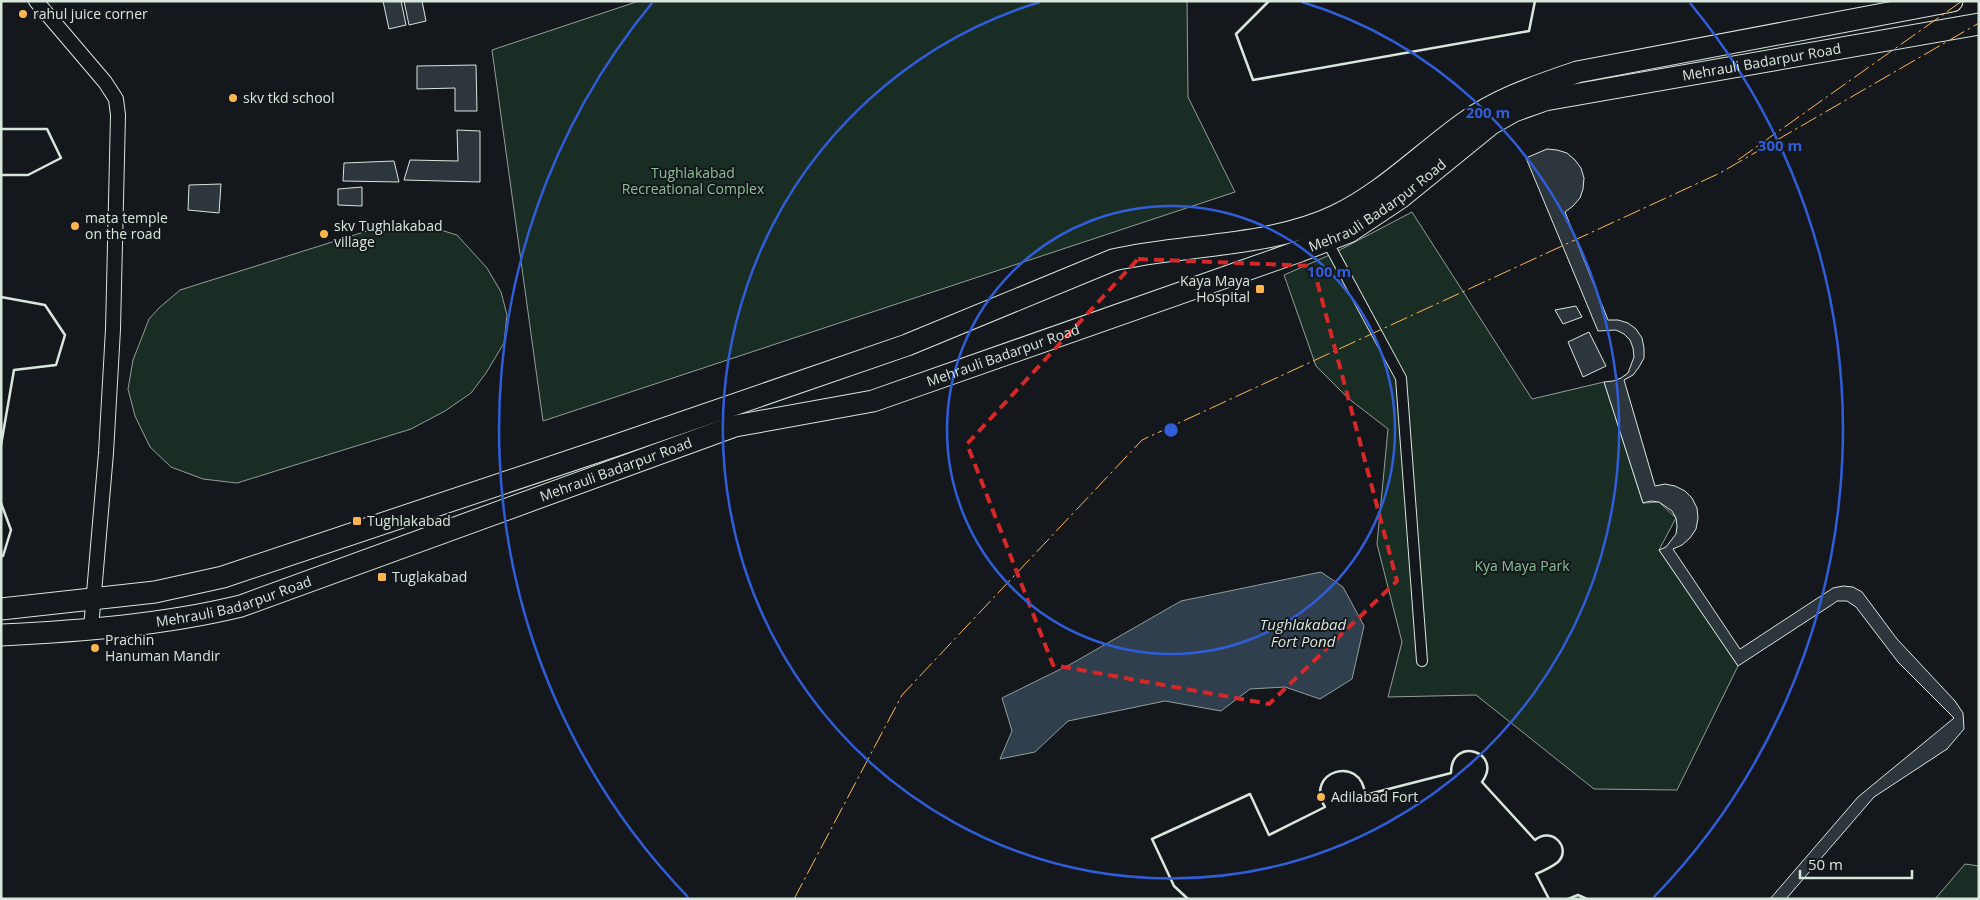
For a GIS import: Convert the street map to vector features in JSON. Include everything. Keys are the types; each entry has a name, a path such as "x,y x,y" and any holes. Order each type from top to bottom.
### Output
{"main road":[{"name":"Mehrauli Badarpur Road","path":"1,608 155,592 223,577 618,445 907,345 1113,260 1146,252 1282,234 1310,226 1334,217 1358,204 1465,122 1494,104 1519,92 1577,72 1952,1"},
{"name":"Mehrauli Badarpur Road","path":"1,635 91,628 202,616 241,606 735,426 873,401 1348,232 1400,198 1491,124 1514,111 1545,100 1979,24"}],"street":[{"path":"36,1 105,82 116,99 118,115 113,338 106,453 91,628"},
{"path":"1327,240 1402,378 1422,661"}],"highlighted area":[{"path":"1138,259 1313,266 1397,581 1269,704 1053,665 967,444"}],"green space":[{"name":"Tughlakabad Recreational Complex","path":"639,1 1187,1 1188,97 1235,192 543,421 492,50"},
{"name":"Kya Maya Park","path":"1412,212 1532,399 1604,382 1643,503 1659,502 1676,518 1659,550 1738,666 1677,790 1594,789 1476,695 1388,697 1402,642 1377,544 1388,429 1349,399 1316,366 1284,275 1334,253"},
{"path":"386,225 434,228 457,235 487,268 501,292 507,315 504,343 486,373 471,393 445,411 411,429 237,483 203,479 171,467 150,447 135,416 128,389 133,360 149,319 159,308 180,290"},
{"path":"1965,864 1979,866 1979,899 1935,899"}],"water":[{"name":"Tughlakabad Fort Pond","path":"1321,572 1343,587 1364,626 1352,679 1320,699 1285,687 1250,689 1221,711 1165,701 1068,721 1035,752 1000,759 1012,731 1002,698 1071,664 1181,601"}],"building":[{"path":"383,1 401,1 406,25 389,29"},
{"path":"404,1 422,1 426,21 409,25"},
{"path":"476,65 477,111 455,111 455,88 417,89 417,66"},
{"path":"457,130 480,131 480,182 404,180 410,160 458,161"},
{"path":"1547,149 1567,153 1581,168 1584,178 1580,198 1565,212 1608,320 1628,323 1636,329 1642,338 1644,358 1633,375 1624,380 1655,486 1665,484 1685,491 1692,498 1697,508 1696,529 1682,545 1673,549 1740,649 1833,588 1853,587 1862,592 1897,639 1955,701 1963,713 1964,729 1947,749 1874,797 1786,899 1770,899 1858,797 1954,718 1898,662 1856,607 1847,601 1837,601 1738,666 1659,550 1666,547 1676,534 1676,518 1672,511 1659,502 1643,503 1604,382 1621,378 1628,373 1634,357 1633,348 1630,340 1616,330 1598,331 1526,158"},
{"path":"394,161 399,182 343,181 344,163"},
{"path":"221,184 219,213 188,210 189,185"},
{"path":"362,187 362,206 338,205 338,189"},
{"path":"1576,306 1582,317 1563,324 1555,310"},
{"path":"1589,332 1606,366 1583,377 1568,342"}],"wall":[{"path":"1269,1 1236,34 1253,80 1529,31 1535,1"},
{"path":"1,129 47,129 61,158 28,175 1,175"},
{"path":"1,297 45,305 65,335 56,365 14,370 1,445"},
{"path":"1,503 11,530 3,556 1,556"},
{"path":"1188,899 1174,886 1152,839 1250,794 1269,835 1325,807 1320,795 1322,784 1327,777 1336,772 1345,771 1354,774 1362,782 1365,795 1451,773 1453,761 1459,754 1467,751 1475,752 1482,756 1486,763 1487,771 1482,782 1535,840 1541,836 1548,836 1558,840 1561,845 1563,851 1558,862 1536,874 1549,899"},
{"path":"1568,899 1578,895 1587,899"}],"power":[{"path":"1738,160 1962,1"},
{"path":"794,899 902,695 1142,440 1720,173 1979,23"}],"place":[{"name":"rahul juice corner","path":"23,14"},
{"name":"skv tkd school","path":"233,98"},
{"name":"mata temple on the road","path":"75,226"},
{"name":"skv Tughlakabad village","path":"324,234"},
{"name":"Kaya Maya Hospital","path":"1260,289"},
{"name":"Tughlakabad","path":"357,521"},
{"name":"Tuglakabad","path":"382,577"},
{"name":"Prachin Hanuman Mandir","path":"95,648"},
{"name":"Adilabad Fort","path":"1321,797"}]}
